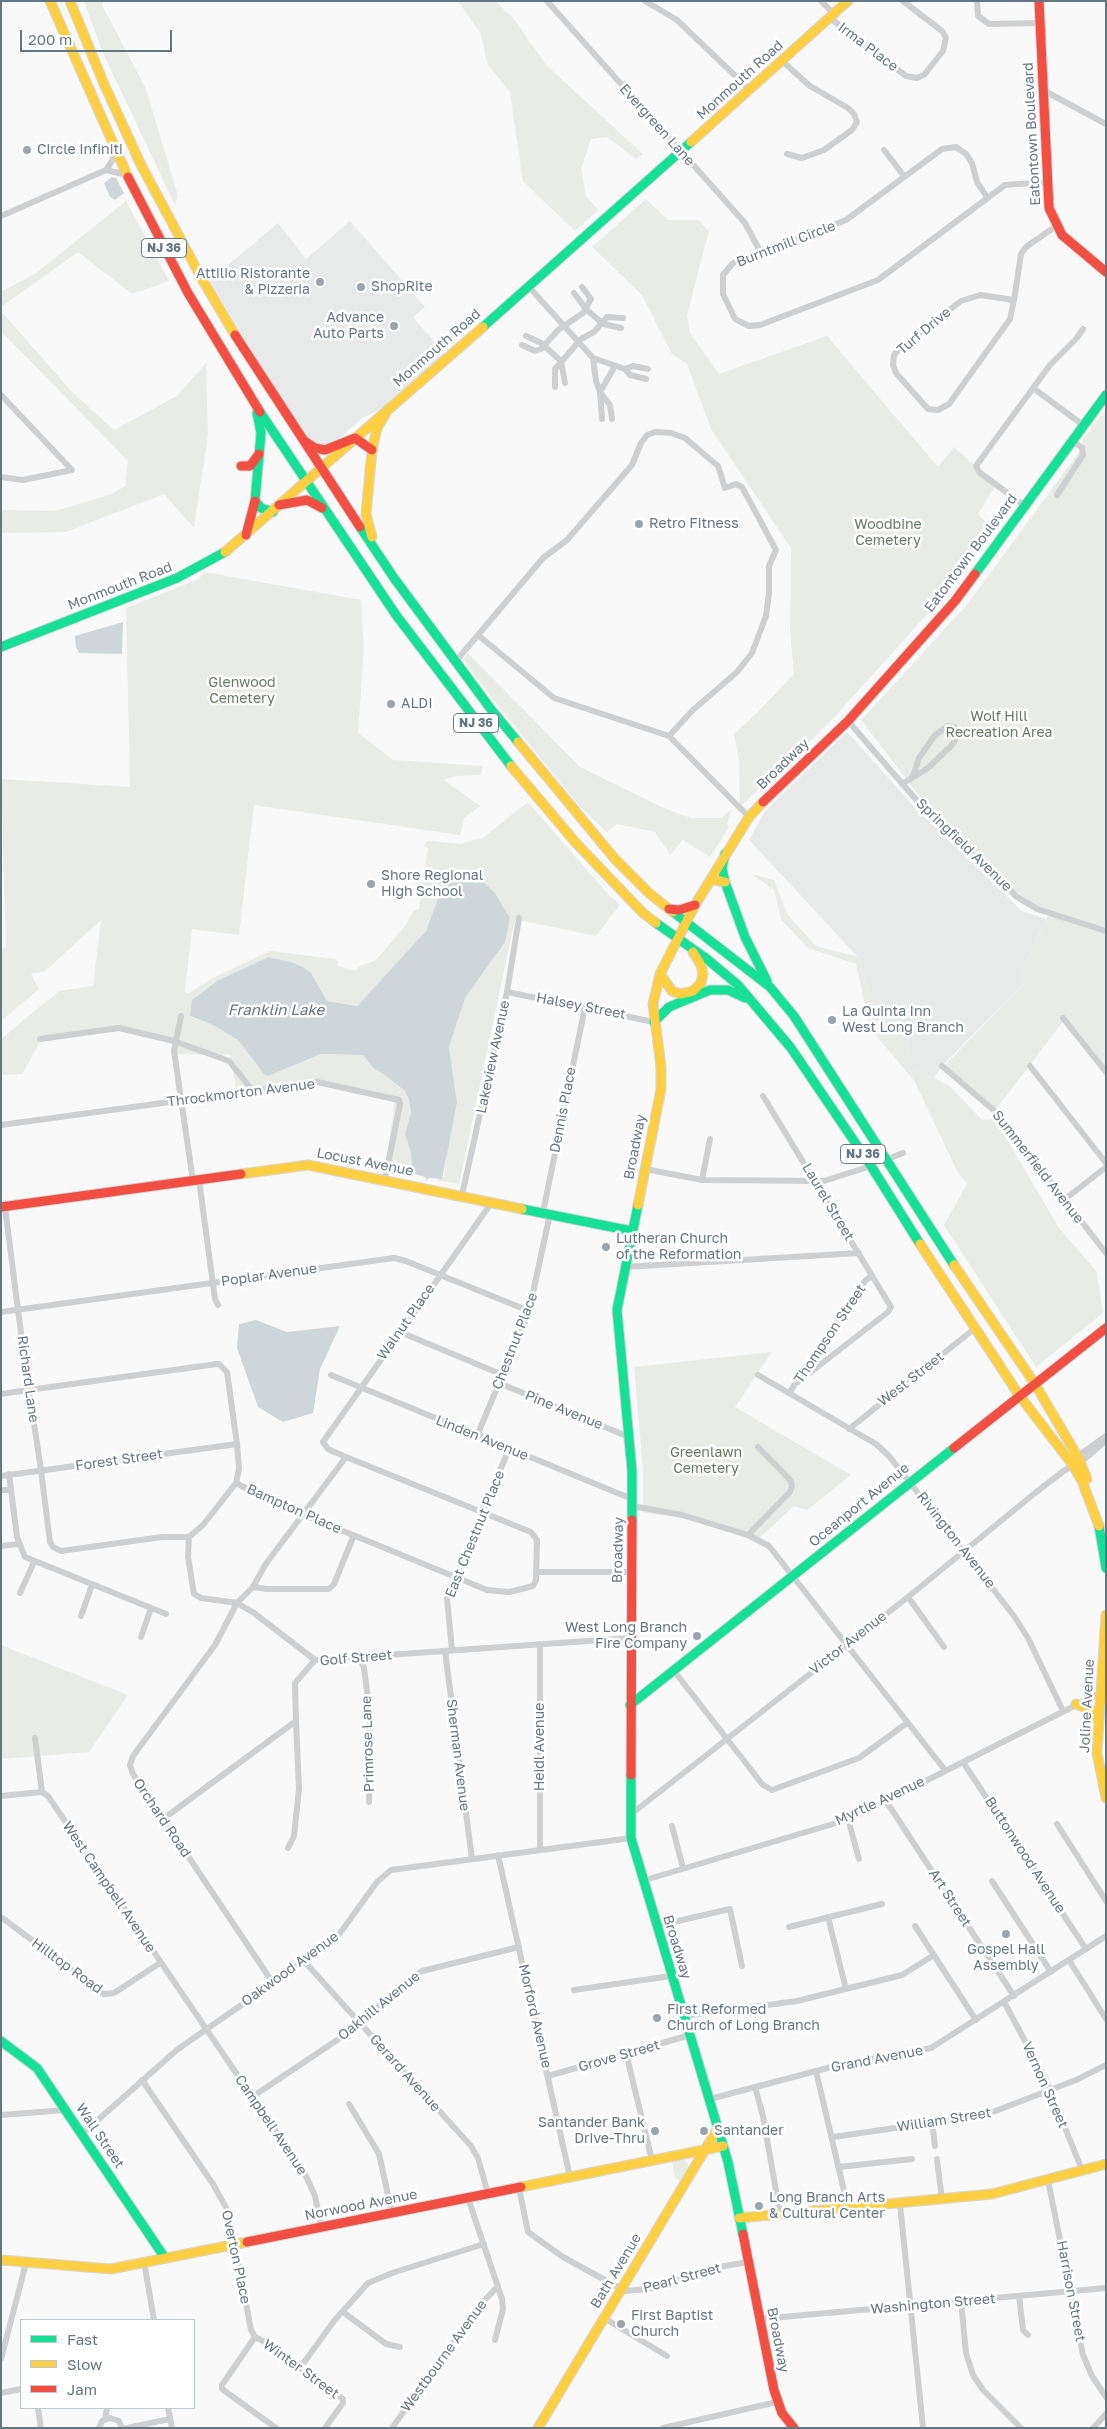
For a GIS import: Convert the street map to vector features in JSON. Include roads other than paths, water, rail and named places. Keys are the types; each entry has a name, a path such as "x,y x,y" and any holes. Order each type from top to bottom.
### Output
{"main road":[{"name":"NJ 36","path":"50,1 114,150 188,293 255,404 326,512 420,648 541,803 632,902 677,939 731,978 755,1003 806,1067 974,1329 1019,1395 1074,1463"},
{"name":"NJ 36","path":"70,1 104,84 165,213 247,356 320,468 455,662 511,735 592,832 631,876 669,909 770,986 820,1053 977,1301 1035,1384 1091,1502 1099,1526 1106,1568"},
{"name":"Monmouth Road","path":"1,647 177,578 218,557 276,509 320,468 529,287 848,1"},
{"name":"Eatontown Boulevard","path":"1039,1 1046,182 1049,208 1056,226 1070,242 1106,272"},
{"name":"Eatontown Boulevard","path":"848,721 954,601 1106,395"},
{"path":"246,535 252,518 255,500 262,433 255,404"},
{"path":"376,551 366,514 372,450 377,428 389,408"},
{"path":"303,440 315,448 325,450 355,438 372,450"},
{"path":"241,466 250,466 260,453"},
{"path":"255,500 261,508 276,509 307,500 314,502 326,512"},
{"name":"Broadway","path":"794,2428 777,2402 740,2218 723,2146 630,1838 632,1503 629,1437 618,1315 624,1267 661,1081 653,1004 660,974 695,905 749,818 778,786 848,721"},
{"path":"725,854 722,868 724,882 745,936 770,986"},
{"path":"711,879 724,882"},
{"path":"669,909 679,910 695,905"},
{"path":"660,974 669,989 676,993 689,993 698,987 702,978 702,968 689,947"},
{"path":"654,1022 669,1007 710,990 728,990 755,1003"},
{"name":"Locust Avenue","path":"3,1207 308,1165 385,1179 632,1231"},
{"name":"Oceanport Avenue","path":"630,1704 1106,1328"},
{"name":"Joline Avenue","path":"1106,1615 1105,1664 1099,1722 1098,1765 1106,1798"},
{"path":"1076,1704 1090,1709 1099,1722"},
{"name":"Wall Street","path":"1,2041 37,2068 165,2258"},
{"name":"Bath Avenue","path":"538,2428 718,2128"},
{"name":"Norwood Avenue","path":"1,2260 96,2270 111,2269 723,2146"},
{"path":"683,2154 695,2166"},
{"path":"740,2218 992,2194 1106,2164"}],"street":[{"name":"Evergreen Lane","path":"547,1 745,223 761,253"},
{"path":"645,1 677,20 750,90"},
{"path":"821,1 832,16"},
{"name":"Irma Place","path":"832,16 906,76 917,78 924,75 943,51 946,38 942,31 903,1"},
{"path":"978,1 978,16 989,24 1040,23"},
{"path":"782,61 810,86 848,108 854,114 856,122 852,130 824,150 802,158 788,154"},
{"path":"1043,90 1106,124"},
{"name":"Burntmill Circle","path":"988,197 977,182 970,158 956,147 938,150 846,220 731,265 724,272 722,280 723,294 732,315 739,322 749,326 760,324 871,283 890,272 988,197 1008,184 1046,182"},
{"path":"106,170 112,161 114,150"},
{"path":"884,150 904,176"},
{"path":"1,216 106,170 114,170 127,175"},
{"name":"Turf Drive","path":"1014,300 980,295 964,299 897,351 892,360 896,373 928,408 938,410 947,407 1008,323 1014,300 1021,254 1026,247 1056,226"},
{"path":"522,345 538,351 545,346 558,330 586,309 591,299 582,286"},
{"path":"529,287 593,358 625,369 633,366 648,369"},
{"path":"574,293 586,309 603,324 621,328"},
{"path":"555,387 554,369 577,342 603,324 609,316 623,318"},
{"path":"1025,506 979,472 976,466 1053,360 1076,339 1083,329"},
{"path":"526,336 545,346 561,361 565,383"},
{"path":"593,358 596,381 600,392 602,419"},
{"path":"600,392 615,366"},
{"path":"625,369 630,376 646,379"},
{"path":"1033,388 1083,425"},
{"path":"600,392 610,404 612,419"},
{"path":"1,395 72,470 23,480 1,477"},
{"path":"455,662 543,558 567,540 632,465 641,443 647,435 655,432 671,433 685,438 718,466 725,488 736,484 742,487 776,550 768,566 769,593 766,614 752,653 738,672 694,710 669,736"},
{"path":"1057,495 1083,455 1082,448 1072,440"},
{"path":"478,635 554,698 669,736 749,818"},
{"name":"Springfield Avenue","path":"848,721 932,816 1024,902 1043,912 1106,931"},
{"path":"902,784 928,768 953,744 957,736 955,728 948,726 936,734 919,758 913,776"},
{"name":"Lakeview Avenue","path":"462,1195 507,992 519,918"},
{"name":"Halsey Street","path":"507,992 654,1022"},
{"name":"Dennis Place","path":"546,1213 585,1007"},
{"path":"181,1016 174,1041 182,1100 218,1305"},
{"path":"1063,1018 1106,1072"},
{"path":"40,1039 119,1028 174,1041 229,1061 253,1091"},
{"name":"Summerfield Avenue","path":"942,1066 998,1114 1106,1252"},
{"path":"1030,1066 1106,1163"},
{"name":"Throckmorton Avenue","path":"1,1126 317,1082 399,1100 400,1104 385,1179"},
{"name":"Laurel Street","path":"763,1096 891,1308 798,1382"},
{"path":"702,1180 710,1140"},
{"path":"888,1159 903,1153"},
{"path":"645,1169 702,1180 824,1181 871,1166"},
{"path":"1064,1200 1106,1167"},
{"name":"Walnut Place","path":"346,1457 328,1449 324,1444 326,1436 492,1202"},
{"name":"Richard Lane","path":"3,1207 50,1542 56,1550 61,1551 162,1537 189,1537"},
{"name":"Chestnut Place","path":"477,1436 529,1311 546,1213"},
{"path":"624,1267 859,1254"},
{"name":"Poplar Avenue","path":"1,1312 388,1258 406,1261 529,1311"},
{"name":"Thompson Street","path":"790,1393 865,1281 872,1274"},
{"name":"West Street","path":"849,1429 974,1329"},
{"path":"400,1332 503,1375"},
{"path":"1,1394 217,1364 225,1368 238,1444 239,1459 236,1483"},
{"name":"Linden Avenue","path":"331,1375 509,1449 632,1503 667,1511 748,1535 769,1546 945,1770"},
{"name":"Rivington Avenue","path":"758,1375 884,1450 964,1550 1019,1624 1062,1711"},
{"name":"Pine Avenue","path":"499,1383 629,1437"},
{"name":"Victor Avenue","path":"630,1815 908,1597 1106,1436"},
{"name":"Victor Avenue","path":"1074,1463 1106,1441"},
{"name":"Forest Street","path":"1,1476 238,1444"},
{"path":"748,1535 792,1489 791,1481 758,1446"},
{"name":"East Chestnut Place","path":"448,1650 447,1598 509,1449"},
{"path":"346,1457 531,1532 536,1537 537,1572 631,1572"},
{"name":"Orchard Road","path":"272,1983 133,1774 131,1760 215,1645 237,1603 253,1586 265,1565 346,1457"},
{"path":"9,1474 18,1544 24,1557 166,1614"},
{"name":"Bampton Place","path":"189,1537 203,1525 236,1483 253,1493 487,1590 509,1592 530,1588 536,1580 537,1572"},
{"path":"1,1490 10,1490"},
{"path":"253,1586 267,1589 329,1589 334,1584 354,1535"},
{"path":"189,1537 188,1557 194,1594 201,1598 237,1603 254,1613 315,1660"},
{"path":"1,1546 18,1544"},
{"path":"20,1593 34,1562"},
{"path":"81,1616 92,1585"},
{"path":"908,1597 944,1647"},
{"path":"141,1637 151,1608"},
{"name":"Golf Street","path":"296,1722 295,1683 315,1660 631,1638"},
{"name":"Heidl Avenue","path":"540,1644 540,1850"},
{"name":"Sherman Avenue","path":"448,1650 472,1859"},
{"name":"Primrose Lane","path":"360,1656 364,1668 370,1714 369,1802"},
{"path":"674,1671 768,1789 776,1789 859,1758 907,1723"},
{"name":"Myrtle Avenue","path":"642,1881 848,1818 886,1801 1103,1691"},
{"path":"163,1819 280,1731 296,1722 299,1789 294,1836 288,1848"},
{"path":"1,1796 42,1792 35,1738"},
{"name":"Buttonwood Avenue","path":"963,1762 1086,1949"},
{"name":"West Campbell Avenue","path":"42,1792 48,1796 206,2029"},
{"name":"Art Street","path":"886,1801 1014,1996"},
{"path":"848,1818 859,1859"},
{"path":"1057,1824 1106,1901"},
{"path":"672,1826 683,1868"},
{"name":"Oakwood Avenue","path":"82,2134 178,2049 338,1937 385,1874 399,1868 630,1838"},
{"name":"Morford Avenue","path":"498,1855 570,2177"},
{"path":"992,1881 1051,1972"},
{"path":"789,1927 882,1904"},
{"path":"656,1926 730,1909 742,1966"},
{"name":"Hilltop Road","path":"1,1917 104,1994 114,1993 160,1963"},
{"path":"828,1917 846,1989"},
{"path":"915,1926 976,2020"},
{"name":"Grand Avenue","path":"710,2099 816,2071 931,2048 1106,1936"},
{"name":"Oakhill Avenue","path":"252,2097 360,2023 406,1981 422,1971 519,1947"},
{"path":"684,2016 797,2001 905,1974 934,1955"},
{"path":"1069,1960 1106,2019"},
{"name":"Gerard Avenue","path":"304,1961 471,2146 478,2158 488,2194"},
{"path":"574,1990 671,1976"},
{"name":"Vernon Street","path":"1004,2002 1050,2090 1082,2170"},
{"name":"Campbell Avenue","path":"206,2029 310,2184 321,2227"},
{"name":"Grove Street","path":"548,2076 690,2035"},
{"path":"626,2053 652,2160"},
{"name":"William Street","path":"833,2137 985,2115 1050,2090 1106,2065"},
{"path":"816,2071 833,2137 848,2208"},
{"name":"Overton Place","path":"142,2080 224,2201 235,2244 251,2330 255,2337"},
{"path":"755,2087 763,2118 780,2214"},
{"path":"350,2104 379,2154 392,2213"},
{"path":"1,2115 66,2110"},
{"path":"932,2123 935,2146"},
{"path":"839,2167 912,2159"},
{"path":"937,2159 942,2200"},
{"name":"Harrison Street","path":"1048,2180 1085,2363 1106,2397"},
{"path":"518,2188 528,2232 563,2257 621,2290"},
{"path":"468,2198 498,2286 503,2309 495,2340"},
{"path":"900,2204 923,2428"},
{"path":"300,2368 327,2329 372,2280 484,2244"},
{"path":"144,2262 154,2319"},
{"name":"Pearl Street","path":"621,2290 628,2292 649,2289 718,2268 748,2262"},
{"path":"1,2359 26,2263"},
{"name":"Westbourne Avenue","path":"392,2428 481,2304 498,2286"},
{"name":"Washington Street","path":"760,2319 1106,2288"},
{"path":"1019,2296 1022,2330 1028,2335"},
{"path":"961,2301 966,2353 973,2375 983,2390 1021,2428"},
{"path":"343,2312 386,2344 400,2347"},
{"path":"604,2318 667,2356"},
{"path":"255,2337 222,2388 276,2428"},
{"name":"Winter Street","path":"255,2337 343,2399 343,2403 326,2428"},
{"path":"1,2393 20,2389"},
{"path":"663,2428 777,2402"},
{"path":"38,2409 42,2428"},
{"path":"107,2409 121,2425 129,2427 170,2419"},
{"path":"99,2428 105,2419 107,2409"},
{"path":"168,2409 172,2428"},
{"path":"1093,2428 1106,2414"},
{"path":"105,2419 113,2418"}],"water":[{"path":"112,177 116,178 124,193 115,200 110,197 104,183"},
{"path":"123,622 122,654 79,653 76,647 75,636"},
{"name":"Franklin Lake","path":"468,870 474,873 495,893 510,918 505,942 465,998 449,1047 457,1103 442,1179 429,1178 427,1180 425,1177 412,1173 411,1153 405,1134 411,1112 409,1099 405,1091 374,1069 363,1055 321,1054 268,1076 264,1074 238,1040 213,1025 190,1016 192,1000 217,981 268,957 291,962 303,967 311,973 327,1001 357,1006 426,931 446,877 455,872"},
{"path":"256,1320 287,1332 340,1326 320,1369 313,1413 283,1422 258,1407 237,1348 239,1324"}],"place":[{"name":"Circle Infiniti","path":"27,150"},
{"name":"Attilio Ristorante & Pizzeria","path":"320,282"},
{"name":"ShopRite","path":"361,287"},
{"name":"Advance Auto Parts","path":"394,326"},
{"name":"Retro Fitness","path":"639,524"},
{"name":"ALDI","path":"391,704"},
{"name":"Shore Regional High School","path":"371,884"},
{"name":"La Quinta Inn West Long Branch","path":"832,1020"},
{"name":"Lutheran Church of the Reformation","path":"606,1247"},
{"name":"West Long Branch Fire Company","path":"697,1636"},
{"name":"Gospel Hall Assembly","path":"1006,1934"},
{"name":"First Reformed Church of Long Branch","path":"657,2018"},
{"name":"Santander Bank Drive-Thru","path":"655,2131"},
{"name":"Santander","path":"704,2131"},
{"name":"Long Branch Arts & Cultural Center","path":"759,2206"},
{"name":"First Baptist Church","path":"621,2324"}],"park label":[{"name":"Woodbine Cemetery","path":"888,534"},
{"name":"Glenwood Cemetery","path":"242,692"},
{"name":"Wolf Hill Recreation Area","path":"999,726"},
{"name":"Greenlawn Cemetery","path":"706,1462"}]}
